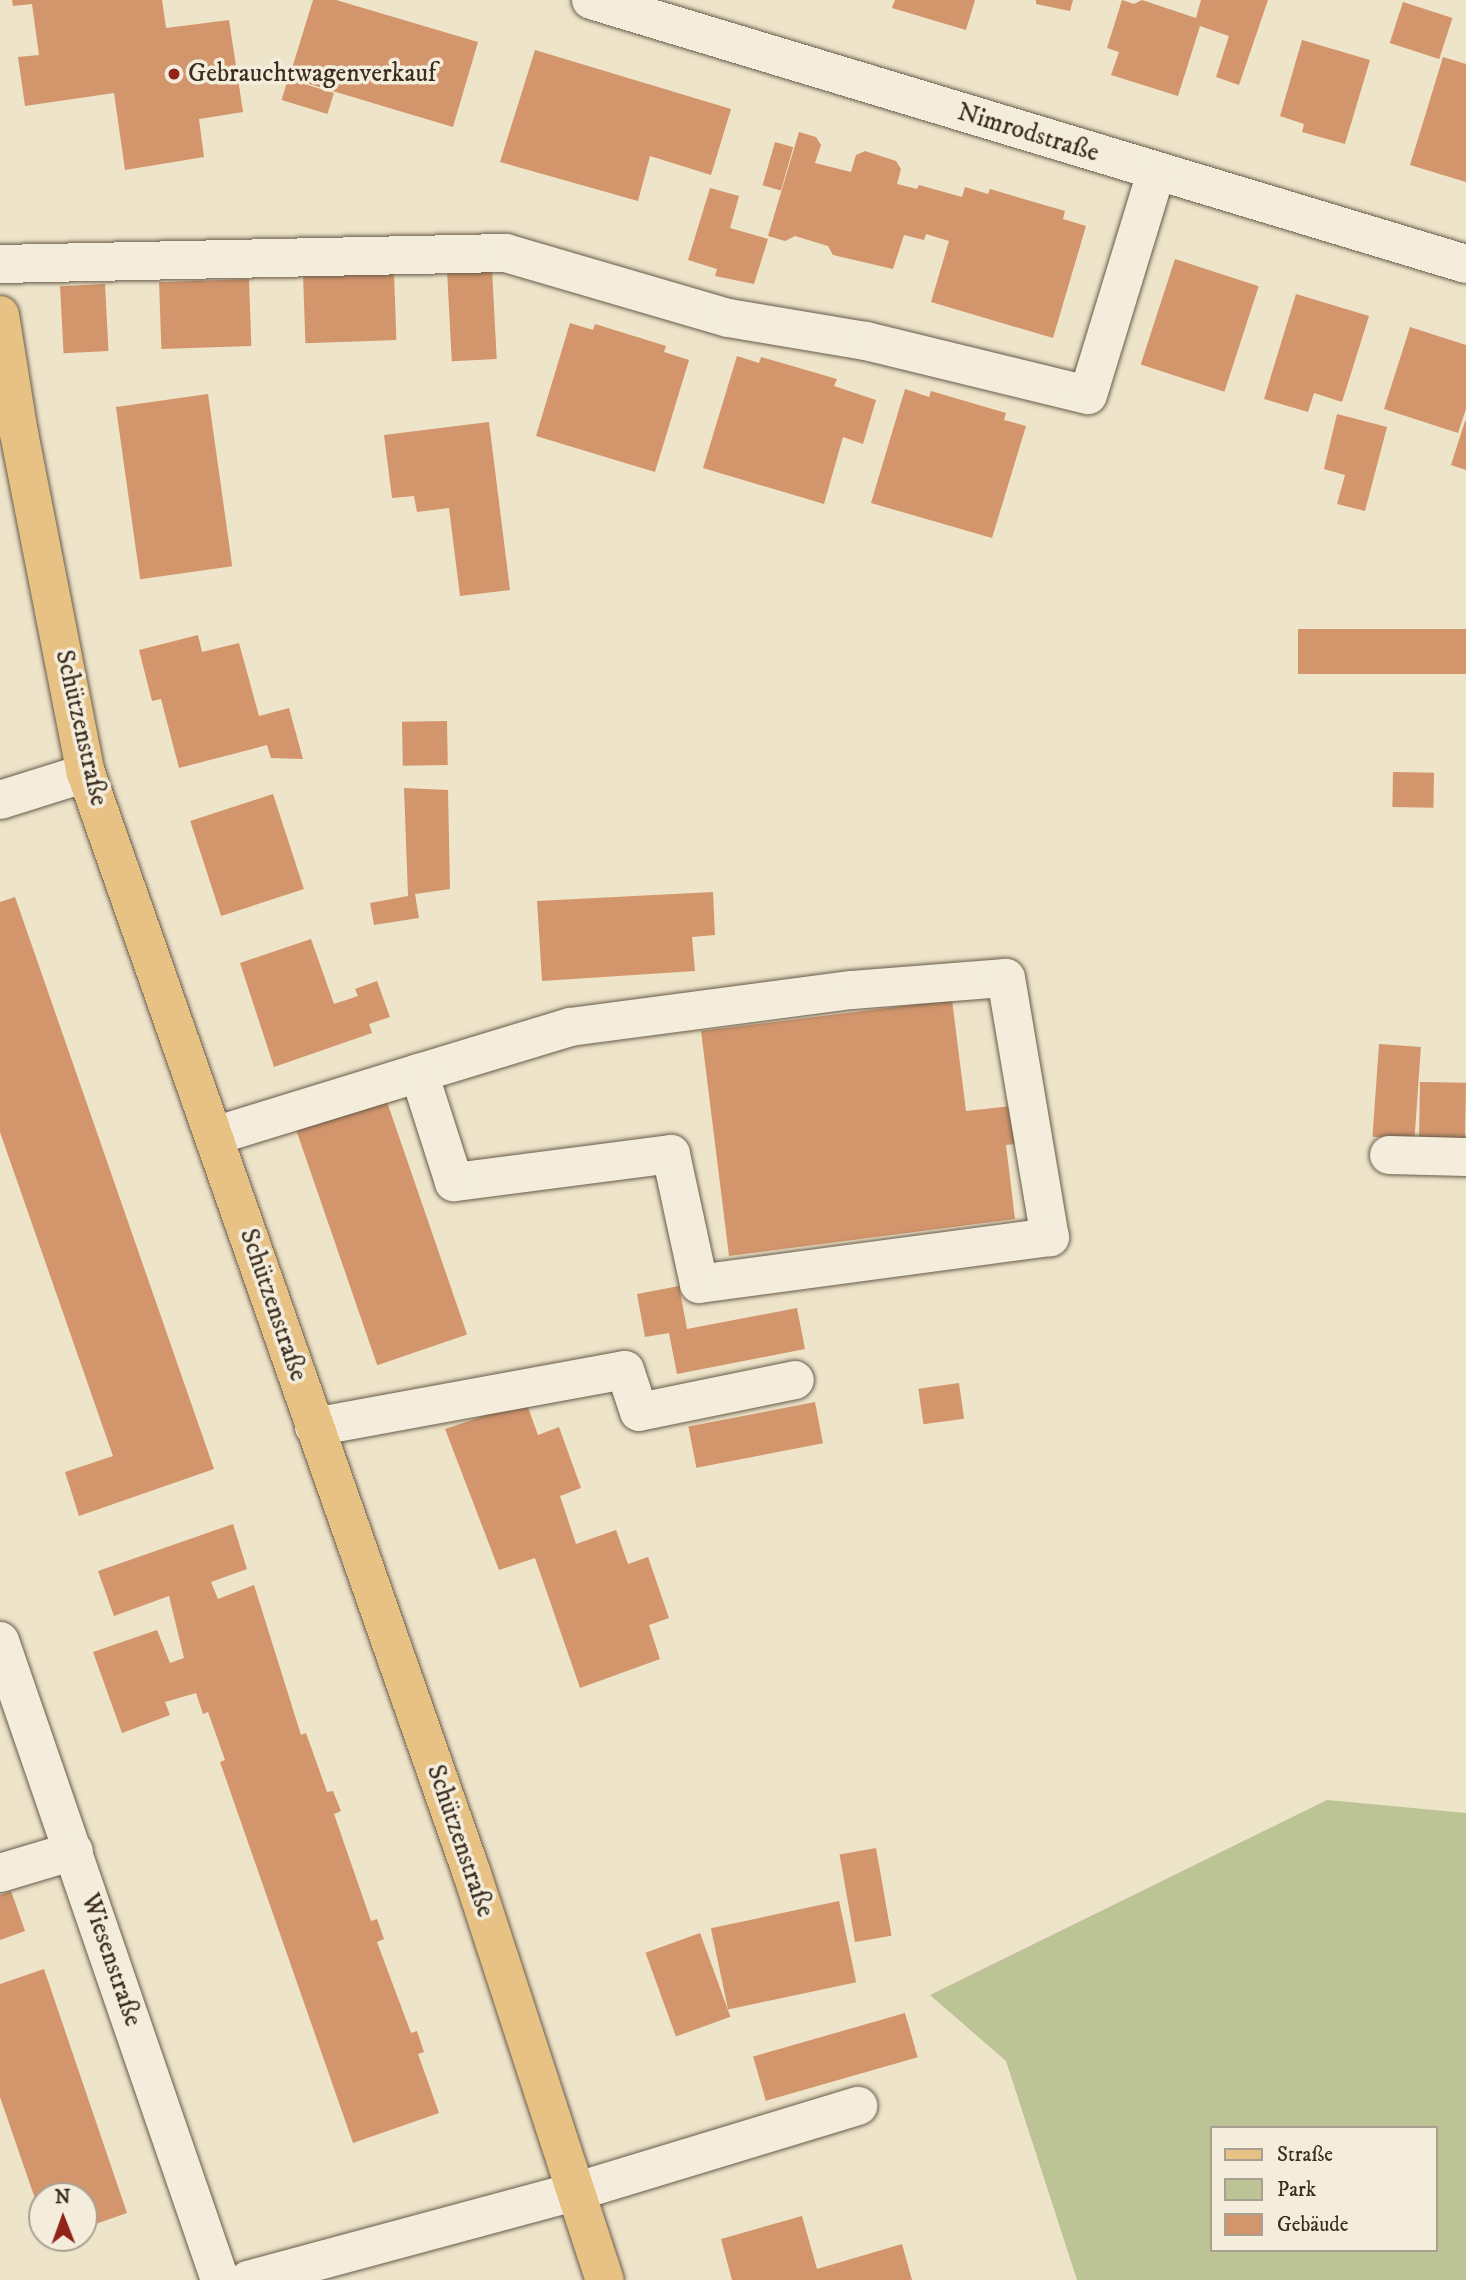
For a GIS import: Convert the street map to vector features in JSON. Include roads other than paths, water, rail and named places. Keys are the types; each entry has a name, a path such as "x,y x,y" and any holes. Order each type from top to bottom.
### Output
{"main road":[{"name":"Schützenstraße","path":"0,315 19,433 86,773 214,1136 578,2191 606,2280"}],"street":[{"name":"Nimrodstraße","path":"591,0 697,15 1156,172 1466,264"},
{"path":"0,264 506,253 729,318 866,341 1088,395 1156,172"},
{"path":"0,800 86,773"},
{"path":"214,1136 419,1073 570,1027 852,990 1006,978 1050,1237 699,1284 671,1154 454,1182 419,1073"},
{"path":"1389,1155 1466,1157"},
{"path":"314,1427 625,1370 639,1412 795,1380"},
{"name":"Wiesenstraße","path":"0,1641 220,2280"},
{"path":"0,1873 74,1851"},
{"path":"248,2280 578,2191 858,2106"}],"place":[{"name":"Gebrauchtwagenverkauf","path":"174,74"}]}
